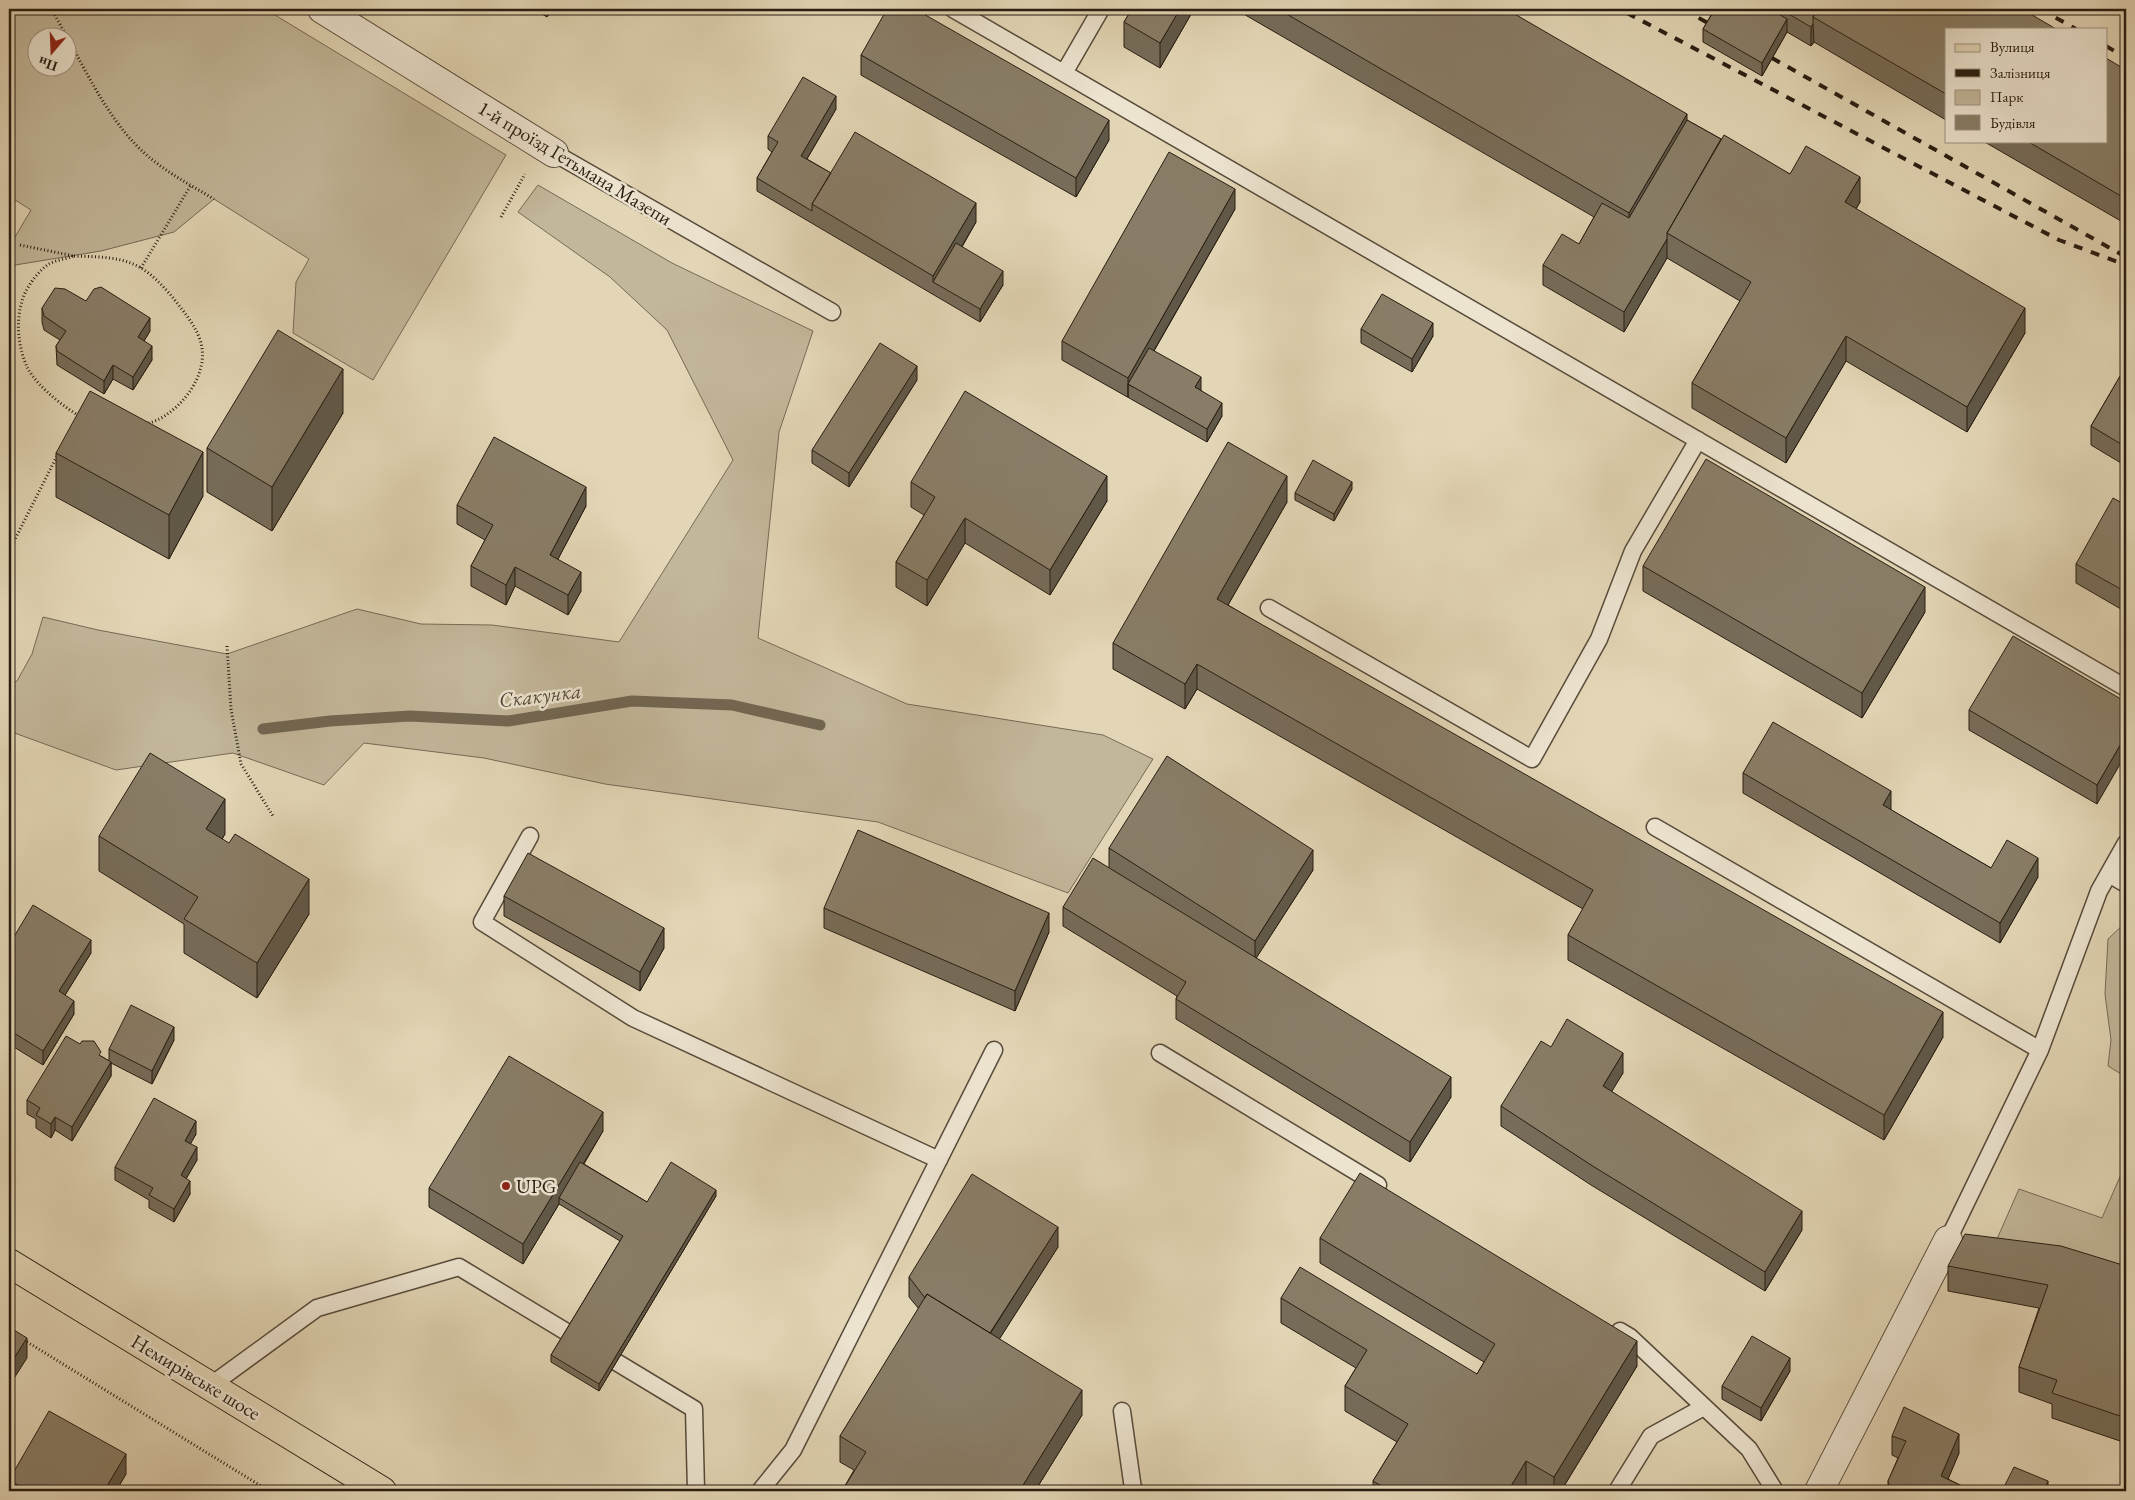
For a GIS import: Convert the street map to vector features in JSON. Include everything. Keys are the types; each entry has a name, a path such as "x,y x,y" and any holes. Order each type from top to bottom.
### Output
{"main road":[{"name":"Немирівське шосе","path":"9,1263 382,1491"}],"street":[{"name":"1-й проїзд Гетьмана Мазепи","path":"322,9 548,150"},
{"path":"1819,1491 1948,1240"}],"lane":[{"path":"953,9 2126,688"},
{"path":"1064,73 1101,9"},
{"name":"1-й проїзд Гетьмана Мазепи","path":"548,150 832,312"},
{"path":"1269,608 1532,760 1599,639 1633,551 1698,440"},
{"path":"1655,827 2040,1050"},
{"path":"530,836 482,922 633,1018 939,1160"},
{"path":"1948,1240 2040,1050 2099,891 2126,843"},
{"path":"2109,874 2126,884"},
{"path":"760,1491 793,1450 994,1050"},
{"path":"1160,1053 1391,1192"},
{"path":"210,1386 317,1308 458,1267 694,1409 696,1491"},
{"path":"1604,1321 1630,1337 1749,1449 1775,1491"},
{"path":"1617,1491 1651,1436 1704,1407"},
{"path":"1122,1411 1133,1489 1136,1491"}],"path":[{"path":"51,9 120,125 137,146 159,166 214,199"},
{"path":"501,217 548,150"},
{"path":"141,268 191,186"},
{"path":"20,244 74,256 110,257 141,268 165,289 177,303 188,317 200,338 202,358 197,379 187,396 166,415 149,423 126,427 100,425 78,415 45,390 28,368 20,348 18,326 23,298 30,283 48,265 74,256"},
{"path":"74,423 78,415"},
{"path":"9,551 61,449"},
{"path":"227,646 232,709 241,764 273,816"},
{"path":"17,1336 269,1491"}],"green space":[{"path":"9,9 265,9 506,155 373,380 293,333 296,282 309,259 214,199 174,232 101,251 9,266 9,247 31,210 9,196"},
{"path":"538,185 672,263 813,331 779,432 758,638 907,704 1103,735 1153,759 1068,893 878,822 605,784 484,758 364,743 324,785 233,753 116,770 9,731 9,684 17,681 32,654 43,617 98,630 227,654 357,609 421,624 492,625 619,642 733,460 667,330 610,277 518,212"},
{"path":"2126,922 2126,1077 2108,1066 2111,1040 2105,994 2108,939"},
{"path":"2126,1163 2126,1279 1993,1248 2019,1189 2102,1218"}],"building":[{"path":"887,9 915,9 1109,120 1076,178 861,55"},
{"path":"1132,9 1180,9 1160,43 1124,22"},
{"path":"1278,9 1506,9 1687,114 1629,213"},
{"path":"1715,9 1770,9 1787,19 1762,63 1703,29"},
{"path":"1780,9 1818,9 1813,17 1811,27"},
{"path":"1818,9 2022,9 2054,28 1945,28 1945,93 1813,17"},
{"path":"2108,59 2126,70 2126,199 2029,142 2108,142"},
{"path":"803,77 836,96 801,156 831,173 812,204 812,211 757,178 778,142 768,136"},
{"path":"1687,120 1721,139 1667,233 1667,239 1624,312 1543,265 1562,234 1579,244 1602,203 1629,218"},
{"path":"855,132 976,203 933,276 812,204"},
{"path":"1724,135 1790,174 1806,146 1860,177 1845,202 2025,308 1967,407 1846,336 1786,438 1692,383 1751,282 1667,233"},
{"path":"1169,152 1235,189 1128,378 1062,341"},
{"path":"956,243 1003,271 980,309 933,282"},
{"path":"101,287 150,318 138,337 152,346 133,377 113,365 104,381 57,351 56,346 66,331 44,316 42,308 55,288 65,289 86,301 94,289"},
{"path":"1382,294 1433,323 1412,359 1361,329"},
{"path":"278,330 343,369 272,487 207,448"},
{"path":"880,343 917,366 849,473 812,450"},
{"path":"1149,348 1201,377 1195,387 1222,403 1207,429 1128,384"},
{"path":"2126,366 2126,447 2091,426"},
{"path":"90,391 203,452 169,515 56,453"},
{"path":"965,391 1107,476 1050,570 965,518 927,580 896,562 935,497 911,482"},
{"path":"494,437 586,487 550,555 581,572 568,595 515,567 506,585 471,566 493,525 457,505"},
{"path":"1228,442 1287,476 1217,599 1943,1012 1884,1115 1568,935 1593,890 1197,664 1185,684 1113,643"},
{"path":"1706,459 1925,587 1862,693 1643,566"},
{"path":"1313,460 1352,482 1334,514 1295,493"},
{"path":"2113,498 2126,505 2126,592 2076,564"},
{"path":"2013,636 2126,702 2126,735 2097,785 1969,710"},
{"path":"1773,722 1891,791 1883,805 1991,868 2007,840 2038,858 2000,923 1743,773"},
{"path":"150,753 225,799 206,829 229,843 235,834 309,879 257,963 184,919 198,897 99,836"},
{"path":"1167,756 1313,850 1255,941 1109,848"},
{"path":"858,830 1049,913 1015,991 824,908"},
{"path":"528,853 664,928 640,972 504,896"},
{"path":"1093,858 1451,1077 1410,1142 1176,999 1186,982 1063,907"},
{"path":"33,905 91,940 59,991 74,1001 43,1051 9,1030 9,945"},
{"path":"131,1005 174,1027 152,1071 109,1049"},
{"path":"1567,1019 1623,1053 1603,1086 1802,1211 1765,1272 1591,1165 1501,1106 1541,1041 1551,1047"},
{"path":"66,1036 80,1044 82,1041 94,1041 101,1052 99,1055 111,1062 72,1127 55,1117 51,1124 36,1115 40,1108 27,1100"},
{"name":"UPG","path":"509,1056 603,1112 523,1244 429,1188"},
{"path":"154,1098 196,1121 185,1141 197,1147 181,1175 190,1181 174,1209 149,1195 153,1188 115,1167"},
{"path":"580,1162 647,1202 671,1162 716,1190 599,1384 551,1355 623,1236 559,1198"},
{"path":"1360,1173 1637,1341 1554,1477 1526,1461 1508,1491 1390,1491 1373,1481 1408,1424 1345,1386 1367,1350 1281,1298 1300,1267 1477,1374 1495,1344 1320,1238"},
{"path":"972,1174 1058,1227 990,1333 927,1294 925,1298 909,1277"},
{"path":"1965,1234 2061,1246 2126,1266 2126,1418 2052,1393 2057,1380 2019,1367 2048,1285 1948,1266"},
{"path":"927,1294 1082,1390 1020,1490 1023,1491 842,1491 866,1452 840,1436"},
{"path":"9,1327 27,1338 9,1366"},
{"path":"1752,1336 1790,1358 1761,1408 1722,1386"},
{"path":"1904,1407 1959,1434 1941,1476 1972,1491 1891,1491 1888,1481 1906,1441 1892,1436"},
{"path":"49,1411 126,1454 104,1491 28,1491 9,1480"},
{"path":"2014,1467 2048,1481 2044,1491 2002,1491"}],"waterway":[{"name":"Скакунка","path":"263,729 330,721 410,716 508,721 632,701 732,705 820,725"}],"railway":[{"path":"1683,9 1713,26"},
{"path":"2040,9 2074,28"},
{"path":"1627,13 2059,240 2126,265"},
{"path":"2108,47 2126,58"},
{"path":"1772,58 2126,257"}],"place":[{"name":"UPG","path":"506,1186"}]}
